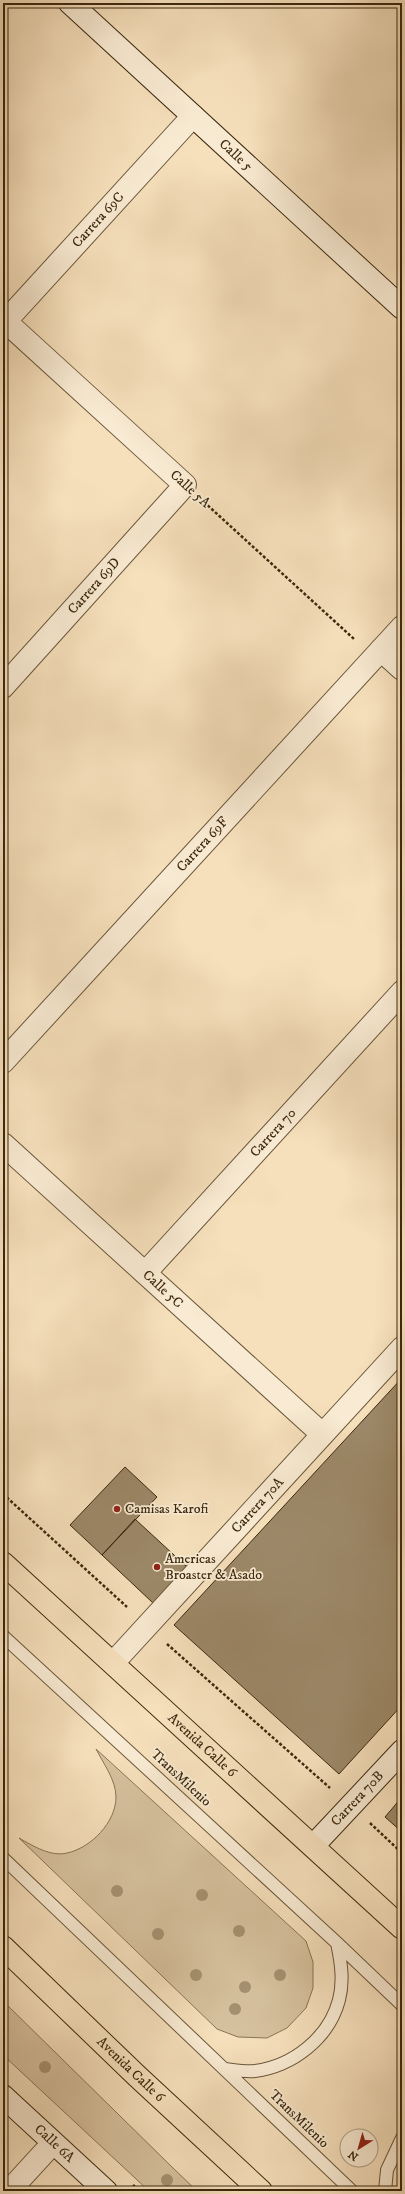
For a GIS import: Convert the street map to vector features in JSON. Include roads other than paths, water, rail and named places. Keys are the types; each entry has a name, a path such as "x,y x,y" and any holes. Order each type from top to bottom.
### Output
{"highway":[{"name":"Avenida Calle 6","path":"3,1563 402,1928"},
{"name":"Avenida Calle 6","path":"3,1947 137,2076 261,2191"}],"street":[{"name":"Calle 5","path":"70,3 402,308"},
{"name":"Carrera 69C","path":"4,323 193,116"},
{"name":"Calle 5A","path":"4,323 185,484"},
{"name":"Carrera 69D","path":"3,687 185,484"},
{"name":"Carrera 69F","path":"3,1062 402,627"},
{"path":"377,654 402,669"},
{"name":"Carrera 70","path":"145,1273 402,992"},
{"name":"Calle 5C","path":"3,1144 322,1434"},
{"name":"Carrera 70A","path":"113,1663 402,1348"},
{"name":"Carrera 70B","path":"313,1846 402,1751"},
{"name":"Calle 6A","path":"3,2096 106,2191"},
{"path":"9,2191 53,2143"}],"lane":[{"name":"TransMilenio","path":"3,1636 337,1943 402,2005"},
{"name":"TransMilenio","path":"3,1858 352,2191"},
{"name":"TransMilenio","path":"225,2069 254,2071 283,2064 308,2049 327,2027 339,2000 342,1971 337,1943"},
{"path":"385,2191 387,2170 402,2138"}],"place":[{"name":"Camisas Karofi","path":"117,1509"},
{"name":"Americas Broaster & Asado","path":"157,1567"}]}
